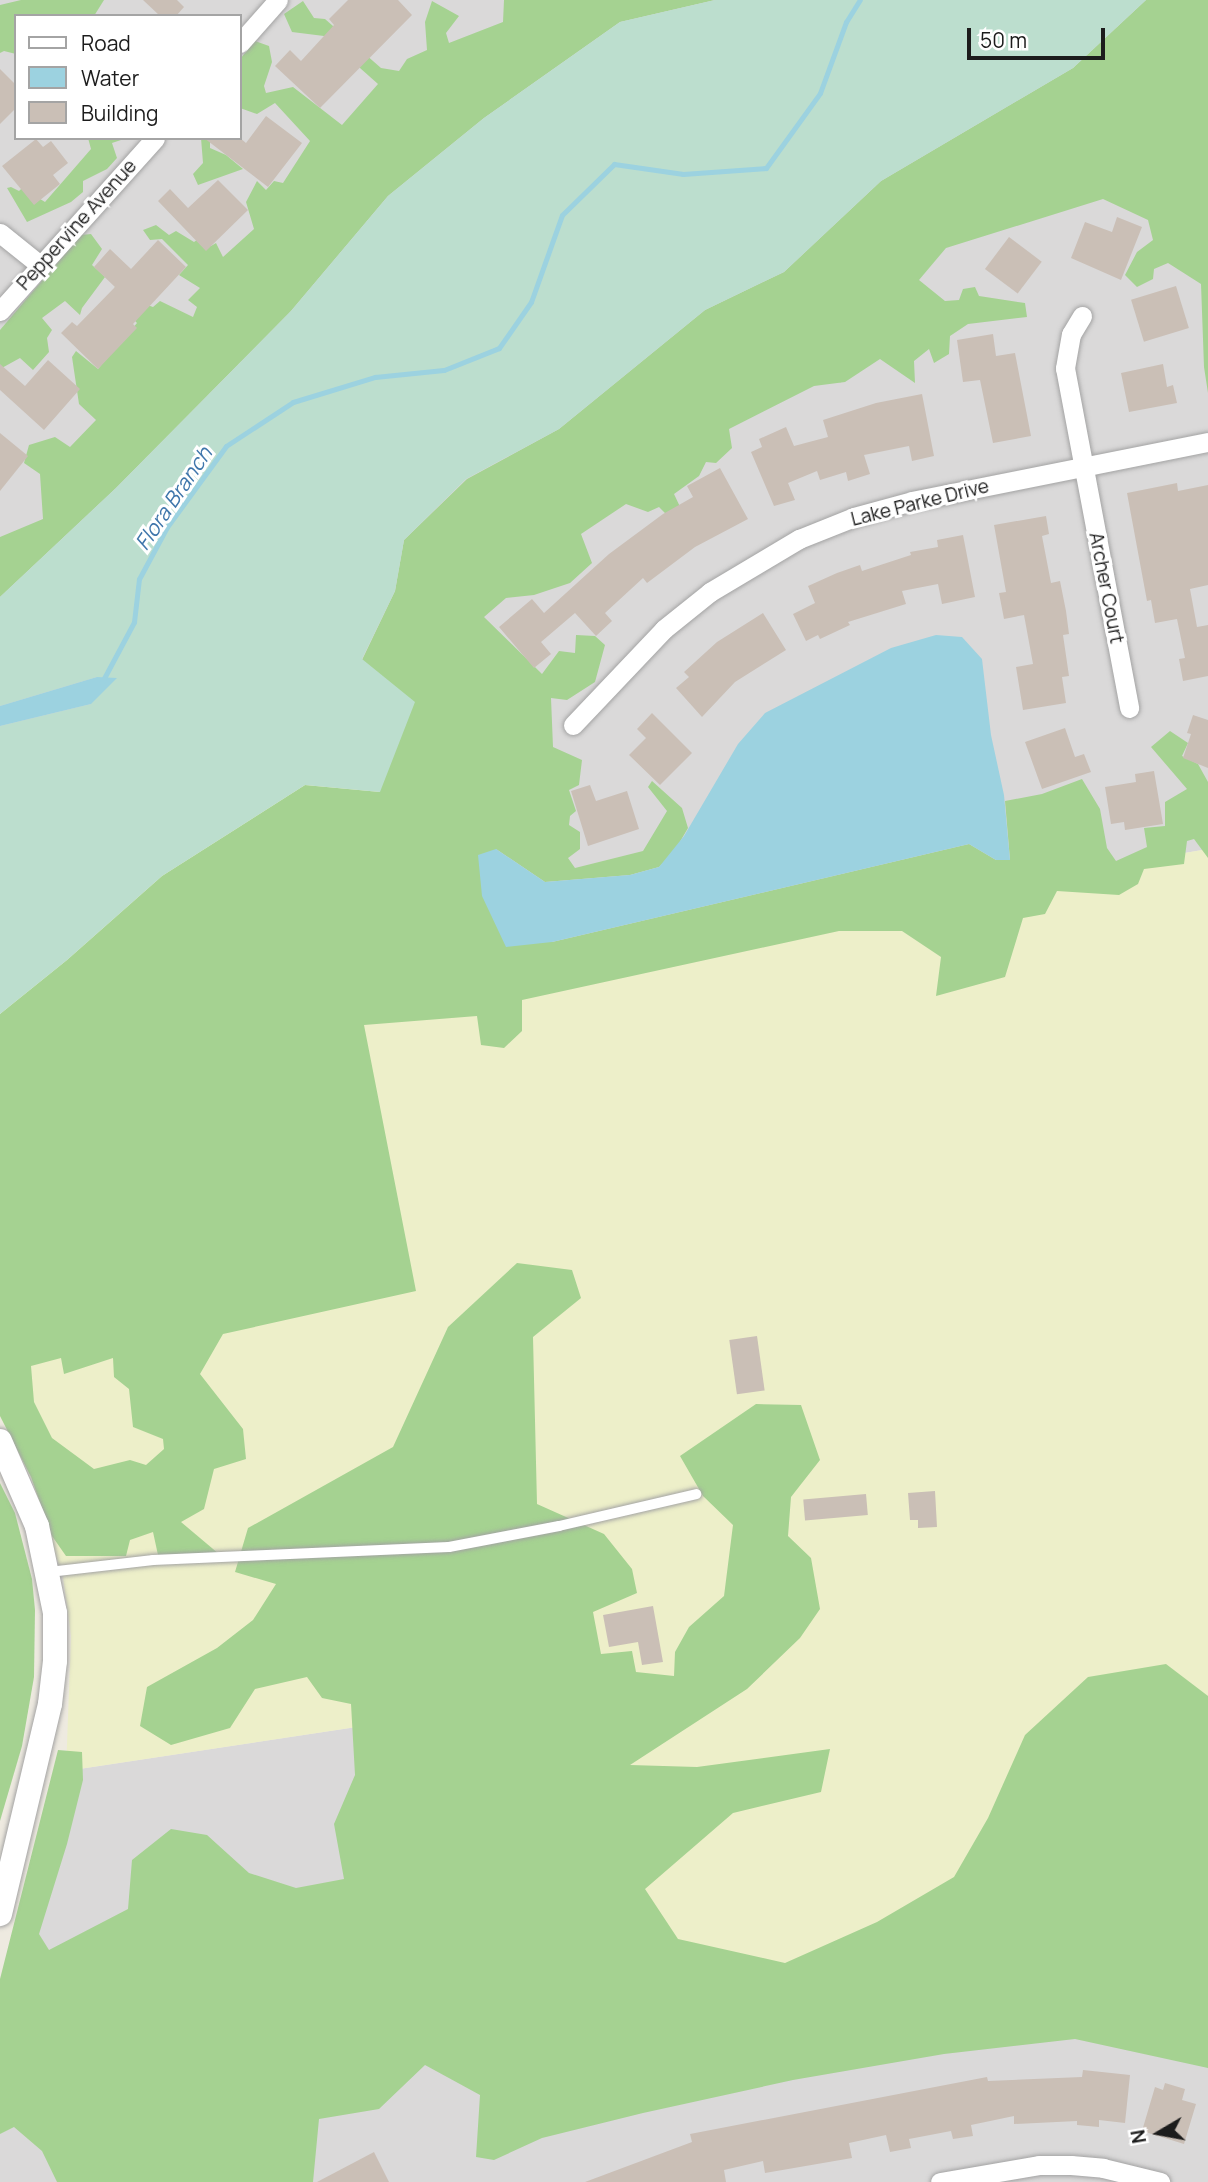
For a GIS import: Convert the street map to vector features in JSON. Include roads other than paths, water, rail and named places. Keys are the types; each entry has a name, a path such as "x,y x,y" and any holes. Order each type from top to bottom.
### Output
{"street":[{"path":"242,41 278,0"},
{"name":"Peppervine Avenue","path":"0,311 153,140"},
{"path":"0,233 41,266"},
{"name":"Archer Court","path":"1082,316 1071,334 1065,368 1129,708"},
{"name":"Lake Parke Drive","path":"573,725 664,629 710,592 799,539 854,517 912,501 1208,442"},
{"path":"0,1441 37,1526 55,1613 50,1704 0,1914"},
{"path":"940,2182 986,2178 1039,2165 1102,2168 1160,2182"}],"lane":[{"path":"48,1572 153,1560 449,1547 559,1526 696,1494"}],"water":[{"path":"936,635 962,637 982,659 991,735 1004,795 1010,860 996,860 969,844 552,942 506,947 482,896 478,855 496,849 545,882 630,875 659,867 684,836 738,744 765,713 891,648"},
{"path":"97,677 117,678 91,704 0,726 0,706"}],"waterway":[{"name":"Flora Branch","path":"102,682 134,622 139,579 167,527 226,446 293,402 375,377 444,370 499,348 531,302 562,215 614,164 683,174 766,168 820,93 846,22 860,0"}]}
